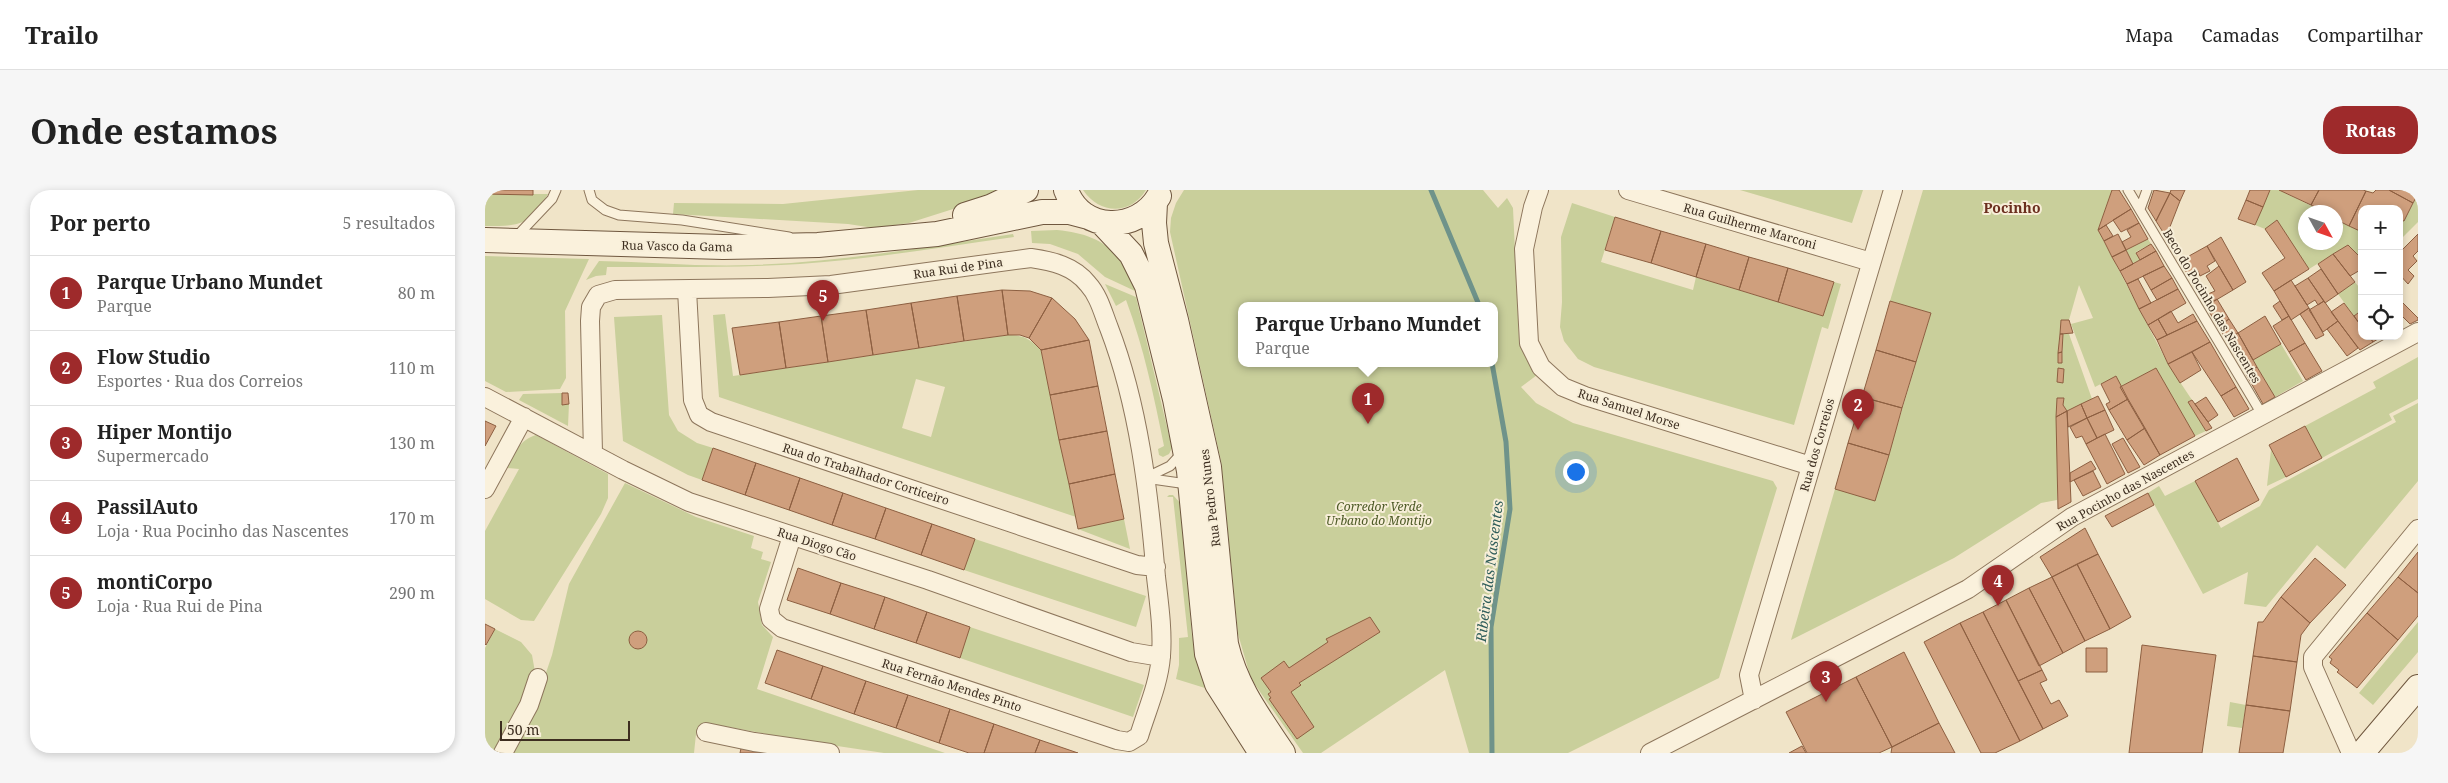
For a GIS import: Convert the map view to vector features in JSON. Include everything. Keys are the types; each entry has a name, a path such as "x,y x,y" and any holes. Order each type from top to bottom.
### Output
{"main road":[{"name":"Rua Vasco da Gama","path":"869,240 956,218 990,207 1026,190"},
{"name":"Rua Pedro Nunes","path":"1066,190 1077,208 1095,220 1131,254 1147,286 1185,446 1207,654 1217,684 1261,753"},
{"name":"Rua Vasco da Gama","path":"485,240 723,247 818,246 937,234 1042,212 1069,212 1117,224 1132,221 1145,214 1160,194"},
{"name":"Rua Pedro Nunes","path":"1160,194 1154,224 1156,243 1179,330 1209,467 1226,644 1231,667 1243,692 1283,753"},
{"path":"2362,753 2418,686"}],"street":[{"name":"Rua Samuel Morse","path":"1539,190 1533,207 1524,249 1529,343 1541,367 1563,388 1811,466"},
{"name":"Rua Guilherme Marconi","path":"1628,190 1871,262"},
{"name":"Rua dos Correios","path":"1754,700 1749,675 1893,190"},
{"name":"Rua Rui de Pina","path":"593,453 591,307 598,295 615,290 687,290 831,285 1031,258 1052,260 1083,277 1099,302 1122,368 1145,478 1162,631 1161,657"},
{"name":"Rua do Trabalhador Corticeiro","path":"687,290 693,400 699,415 711,422 1137,565 1155,567"},
{"name":"Rua Pocinho das Nascentes","path":"1650,753 1968,589 2072,517 2418,332"},
{"name":"Rua Diogo Cão","path":"485,397 689,502 928,580 1131,652 1161,657"},
{"path":"485,489 524,417"},
{"path":"2351,753 2313,667 2313,657 2418,530"},
{"name":"Rua Fernão Mendes Pinto","path":"792,536 769,609 771,619 782,628 1108,737 1129,742 1139,736 1155,688 1161,657"},
{"path":"503,753 529,706 538,678"},
{"path":"706,732 763,747 831,753"}],"lane":[{"path":"511,241 546,206 556,190"},
{"path":"589,190 592,200 605,210 619,215 682,220 783,235 818,246"},
{"name":"Beco do Pocinho das Nascentes","path":"2129,190 2263,416"},
{"path":"2140,209 2147,190"},
{"path":"1145,478 1170,466 1179,458 1185,446"},
{"path":"1145,478 1180,482 1191,490"}],"green space":[{"path":"918,190 1013,190 909,223 874,228 848,224 673,214 674,203 783,204"},
{"path":"1083,190 1146,190 1132,204 1115,209 1097,204"},
{"name":"Corredor Verde Urbano do Montijo","path":"1184,190 1483,190 1498,208 1507,198 1513,208 1519,337 1527,360 1537,375 1521,387 1536,403 1573,423 1773,481 1777,488 1719,678 1568,753 1469,753 1445,670 1321,753 1303,753 1251,679 1238,634 1221,461 1170,232 1171,218 1176,203"},
{"path":"1740,190 1863,190 1852,223"},
{"path":"1923,190 2112,190 2098,230 2168,364 2192,400 2188,402 2206,431 2195,436 2156,368 2120,387 2116,376 2095,387 2071,324 2093,318 2079,285 2069,320 2061,320 2058,363 2062,363 2063,334 2069,334 2092,399 2067,411 2063,405 2064,398 2057,398 2057,500 2041,503 1954,558 1791,640 1835,489 1875,500 1931,313 1890,301"},
{"path":"2270,190 2279,190 2310,205 2298,205 2298,250 2340,250 2309,269 2277,220 2265,229 2255,225"},
{"path":"485,194 548,194 535,212 523,222 507,226 485,226"},
{"path":"2418,194 2418,222 2403,237 2404,220"},
{"path":"1572,203 1615,217 1601,262 1693,290 1696,277 1823,316 1834,282 1841,284 1828,329 1822,327 1794,425 1594,367 1578,359 1564,341 1560,327 1562,302 1561,237"},
{"path":"2343,222 2358,230 2358,255 2348,245 2343,248"},
{"path":"1057,230 1085,235 1107,246 1123,264 1135,291 1105,277 1078,254 1050,244 1032,243 1031,231"},
{"path":"1013,234 1014,237 827,262 751,266 607,267 606,275 586,280 599,261 752,265 818,261"},
{"path":"2148,239 2151,244 2136,252 2140,260 2133,264 2126,250"},
{"path":"485,256 589,259 565,311 566,378 560,389 506,392 485,381"},
{"path":"2355,282 2358,286 2358,313 2354,316 2338,294"},
{"path":"1105,284 1136,297 1172,448 1169,454 1163,457 1159,455 1158,449 1164,446 1156,409 1143,354 1126,300 1116,306"},
{"path":"725,314 733,376 1008,335 1026,338 1041,350 1076,517 719,397 713,315","holes":["916,379 945,387 931,437 902,428"]},
{"path":"662,315 669,415 678,431 697,443 713,448 702,480 688,475 623,441 614,317"},
{"path":"2281,344 2303,381 2275,397 2253,360"},
{"path":"2418,357 2418,399 2389,414 2392,420 2322,458 2305,426 2376,388 2373,382"},
{"path":"562,393 562,404 569,404 568,426 519,400 523,394"},
{"path":"2418,403 2418,481 2345,569 2317,545 2266,607 2244,604 2248,572 2203,594 2148,493 2159,486 2165,496 2195,481 2221,528 2260,506 2269,490 2396,422 2393,416"},
{"path":"536,435 608,474 608,498 601,514 534,621 521,620 485,599 485,531 519,469 507,468 521,444"},
{"path":"2271,450 2286,477 2267,486"},
{"path":"625,483 696,517 754,536 751,548 763,552 761,559 771,562 758,602 762,625 773,637 757,689 945,753 884,753 804,741 707,723 696,734 694,753 510,753 533,711 552,655 569,584"},
{"path":"1173,495 1181,504 1192,636 1205,688 1176,679 1179,665 1179,638 1188,637 1173,497 1167,497"},
{"path":"1124,519 1130,549 1078,529"},
{"path":"975,539 1146,596 1136,627 964,570"},
{"path":"2418,622 2418,652 2373,705 2359,693"},
{"path":"970,627 1144,685 1133,717 960,658"},
{"path":"495,629 521,642 532,655 535,672 497,753 485,753 485,648"},
{"path":"2230,702 2246,705 2242,728 2227,726"}],"building":[{"path":"485,190 533,190 533,195 485,194"},
{"path":"2112,190 2119,190 2131,209 2098,230"},
{"path":"2154,190 2170,193 2156,221 2148,208"},
{"path":"2171,190 2185,190 2180,201 2170,193"},
{"path":"2250,190 2270,190 2263,207 2246,200"},
{"path":"2279,190 2319,190 2311,205"},
{"path":"2319,190 2366,191 2349,226 2343,223 2343,205 2311,205"},
{"path":"2376,190 2389,190 2413,203 2404,221 2403,205 2359,205 2366,191 2373,193"},
{"path":"2389,190 2418,190 2418,194 2413,203"},
{"path":"2170,193 2180,201 2166,237 2156,221"},
{"path":"2246,200 2263,207 2255,225 2238,219"},
{"path":"2358,207 2358,230 2349,226"},
{"path":"2131,209 2139,223 2121,232 2113,220"},
{"path":"1615,217 1661,231 1651,263 1605,250"},
{"path":"2277,220 2309,269 2274,291 2262,273 2285,258 2265,229"},
{"path":"2139,223 2148,239 2126,250 2122,242 2131,237 2127,230"},
{"path":"2106,225 2113,236 2104,241 2098,230"},
{"path":"1661,231 1706,244 1696,277 1651,263"},
{"path":"2118,234 2126,250 2112,257 2104,241"},
{"path":"2418,234 2418,251 2413,256 2417,261 2408,270 2414,276 2408,284 2403,278 2403,249"},
{"path":"2221,237 2246,282 2233,290 2207,246"},
{"path":"1706,244 1749,257 1739,290 1696,277"},
{"path":"2151,244 2156,251 2140,260 2136,253"},
{"path":"2348,245 2358,255 2358,271 2350,276 2333,254 2343,250"},
{"path":"2207,246 2215,261 2207,266 2210,271 2200,276 2198,271 2189,277 2180,261"},
{"path":"2126,250 2133,264 2120,271 2112,257"},
{"path":"2156,251 2164,266 2127,284 2120,271"},
{"path":"2333,254 2355,282 2338,294 2318,264"},
{"path":"1749,257 1788,268 1778,302 1739,290"},
{"path":"2164,266 2172,278 2151,290 2143,276"},
{"path":"2219,266 2233,290 2206,306 2199,294 2206,290 2208,294 2215,291 2206,276"},
{"path":"1788,268 1834,282 1823,316 1778,302"},
{"path":"2321,269 2338,294 2325,303 2308,278"},
{"path":"2172,278 2178,289 2157,300 2151,290"},
{"path":"2308,278 2324,301 2318,305 2315,300 2307,305 2295,286"},
{"path":"2138,279 2151,303 2139,309 2127,284"},
{"path":"2291,280 2309,308 2291,320 2274,291"},
{"path":"2178,289 2186,303 2148,325 2139,309"},
{"path":"1002,290 1030,291 1052,298 1029,338 1020,335 1008,335"},
{"path":"1002,290 1008,335 964,341 957,296"},
{"path":"957,296 964,341 919,348 911,303"},
{"path":"1052,298 1075,319 1089,340 1041,350 1029,338"},
{"path":"2217,299 2229,319 2218,327 2206,306"},
{"path":"1890,301 1931,313 1916,362 1876,350"},
{"path":"2280,301 2289,316 2282,320 2273,306"},
{"path":"2324,301 2338,321 2323,332 2309,310"},
{"path":"911,303 919,348 873,355 866,310"},
{"path":"2344,303 2358,322 2358,340 2372,340 2373,342 2360,350 2331,312"},
{"path":"2403,303 2418,318 2418,320 2410,324 2403,317"},
{"path":"2309,308 2324,335 2316,339 2300,314"},
{"path":"866,310 873,355 828,362 821,316"},
{"path":"2171,311 2178,323 2193,314 2197,321 2167,335 2158,319"},
{"path":"2358,313 2358,322 2354,316"},
{"path":"821,316 828,362 786,368 779,322"},
{"path":"2265,316 2281,344 2253,360 2238,333"},
{"path":"2289,316 2305,343 2289,352 2273,326"},
{"path":"2158,319 2167,335 2157,340 2148,325"},
{"path":"2229,319 2238,333 2227,340 2218,327"},
{"path":"2061,320 2069,320 2073,333 2060,334"},
{"path":"2197,321 2210,342 2168,364 2157,340"},
{"path":"2338,321 2358,348 2347,356 2327,329"},
{"path":"779,322 786,368 740,375 732,328"},
{"path":"2238,333 2257,367 2251,370 2239,347 2233,350 2227,340"},
{"path":"2060,334 2063,334 2062,352 2058,353"},
{"path":"1089,340 1098,386 1050,395 1041,350"},
{"path":"2210,342 2236,387 2221,396 2192,352"},
{"path":"2305,343 2322,371 2306,380 2289,352"},
{"path":"1876,350 1916,362 1902,408 1862,397"},
{"path":"2062,352 2062,363 2058,363 2058,353"},
{"path":"2192,352 2201,370 2180,383 2168,364"},
{"path":"2257,367 2275,397 2263,404 2246,374"},
{"path":"2058,368 2064,369 2063,383 2057,382"},
{"path":"2156,368 2195,436 2160,455 2120,387"},
{"path":"2116,376 2128,399 2109,410 2106,404 2110,402 2101,384"},
{"path":"1098,386 1107,431 1059,440 1050,395"},
{"path":"2236,387 2249,409 2234,417 2221,396"},
{"path":"562,393 568,393 569,404 562,405"},
{"path":"2098,396 2105,410 2087,418 2081,404"},
{"path":"1862,397 1902,408 1889,455 1848,443"},
{"path":"2206,397 2218,415 2208,422 2195,404"},
{"path":"2057,398 2064,398 2063,405 2067,411 2056,417"},
{"path":"2128,399 2145,428 2127,440 2109,410"},
{"path":"2192,400 2212,428 2206,431 2188,402"},
{"path":"2081,404 2087,418 2068,427 2067,411"},
{"path":"2105,410 2114,430 2097,438 2087,418"},
{"path":"2067,411 2071,502 2058,509 2056,417"},
{"path":"2087,418 2097,438 2086,444 2082,436 2076,438 2070,427"},
{"path":"485,421 496,426 485,446"},
{"path":"2305,426 2322,458 2286,477 2269,445"},
{"path":"2145,428 2160,455 2144,465 2127,440"},
{"path":"1107,431 1115,474 1069,484 1059,440"},
{"path":"2105,434 2125,474 2107,484 2086,444"},
{"path":"2123,438 2140,467 2128,473 2112,444"},
{"path":"1848,443 1889,455 1875,501 1835,489"},
{"path":"713,448 756,463 745,495 702,480"},
{"path":"2237,458 2259,500 2218,522 2195,481"},
{"path":"2091,461 2096,469 2070,482 2070,473"},
{"path":"756,463 800,478 789,510 745,495"},
{"path":"2093,471 2101,487 2083,496 2074,480"},
{"path":"1115,474 1124,519 1078,529 1069,484"},
{"path":"800,478 843,493 832,525 789,510"},
{"path":"843,493 886,508 875,539 832,525"},
{"path":"2148,493 2154,505 2112,527 2105,516"},
{"path":"886,508 932,524 921,555 875,539"},
{"path":"932,524 975,539 964,570 921,555"},
{"path":"2085,528 2098,554 2052,577 2040,557"},
{"path":"2418,552 2418,593 2398,577"},
{"path":"2098,554 2131,617 2110,629 2077,564"},
{"path":"2315,558 2346,585 2310,623 2281,597"},
{"path":"2077,564 2110,629 2085,641 2052,577"},
{"path":"798,568 841,583 830,614 787,600"},
{"path":"2052,577 2085,641 2063,653 2029,588"},
{"path":"2398,577 2418,593 2418,616 2398,640 2367,613"},
{"path":"841,583 885,597 874,629 830,614"},
{"path":"2029,588 2063,653 2039,666 2006,600"},
{"path":"885,597 927,612 916,643 874,629"},
{"path":"2281,597 2310,623 2301,635 2297,662 2253,656 2258,622 2263,622"},
{"path":"2006,600 2042,670 2018,681 1983,612"},
{"path":"927,612 970,627 960,658 916,643"},
{"path":"1983,612 2043,729 2020,741 1960,623"},
{"path":"2367,613 2398,640 2357,688 2337,672 2339,670 2330,663 2332,659 2329,657"},
{"path":"1370,617 1380,632 1299,683 1301,685 1291,692 1314,727 1297,739 1269,699 1271,698 1268,694 1271,692 1261,678 1284,661 1289,668 1328,642 1326,639"},
{"path":"1960,623 2020,741 1995,753 1981,753 1924,642"},
{"path":"485,624 495,629 486,645 485,644"},
{"path":"638,631 644,634 647,640 644,646 638,649 632,646 629,640 632,634"},
{"path":"2142,645 2216,655 2202,753 2129,753"},
{"path":"2086,648 2107,648 2107,672 2086,672"},
{"path":"777,650 823,666 811,699 765,683"},
{"path":"1904,652 1939,723 1892,747 1856,677"},
{"path":"2253,656 2297,662 2290,711 2246,705"},
{"path":"823,666 866,681 854,714 811,699"},
{"path":"2042,670 2047,680 2040,683 2051,704 2059,700 2068,716 2043,729 2018,681"},
{"path":"1856,677 1892,747 1879,753 1807,753 1786,712"},
{"path":"866,681 908,695 896,728 854,714"},
{"path":"908,695 950,709 939,743 896,728"},
{"path":"2246,705 2290,711 2283,753 2239,753"},
{"path":"950,709 994,724 984,753 969,753 939,743"},
{"path":"1939,723 1955,753 1891,753 1892,747"},
{"path":"994,724 1040,740 1035,753 984,753"},
{"path":"1040,740 1078,753 1035,753"},
{"path":"742,744 763,747 762,753 740,753"},
{"path":"1802,746 1806,753 1789,753"}],"waterway":[{"name":"Ribeira das Nascentes","path":"1431,190 1478,302"},
{"name":"Ribeira das Nascentes","path":"1492,753 1491,627 1510,509 1506,442 1493,367"}],"place":[{"name":"montiCorpo","path":"823,321"},
{"name":"Parque Urbano Mundet","path":"1368,424"},
{"name":"Flow Studio","path":"1858,430"},
{"name":"PassilAuto","path":"1998,606"},
{"name":"Hiper Montijo","path":"1826,702"}],"district":[{"name":"Pocinho","path":"2012,207"}]}
